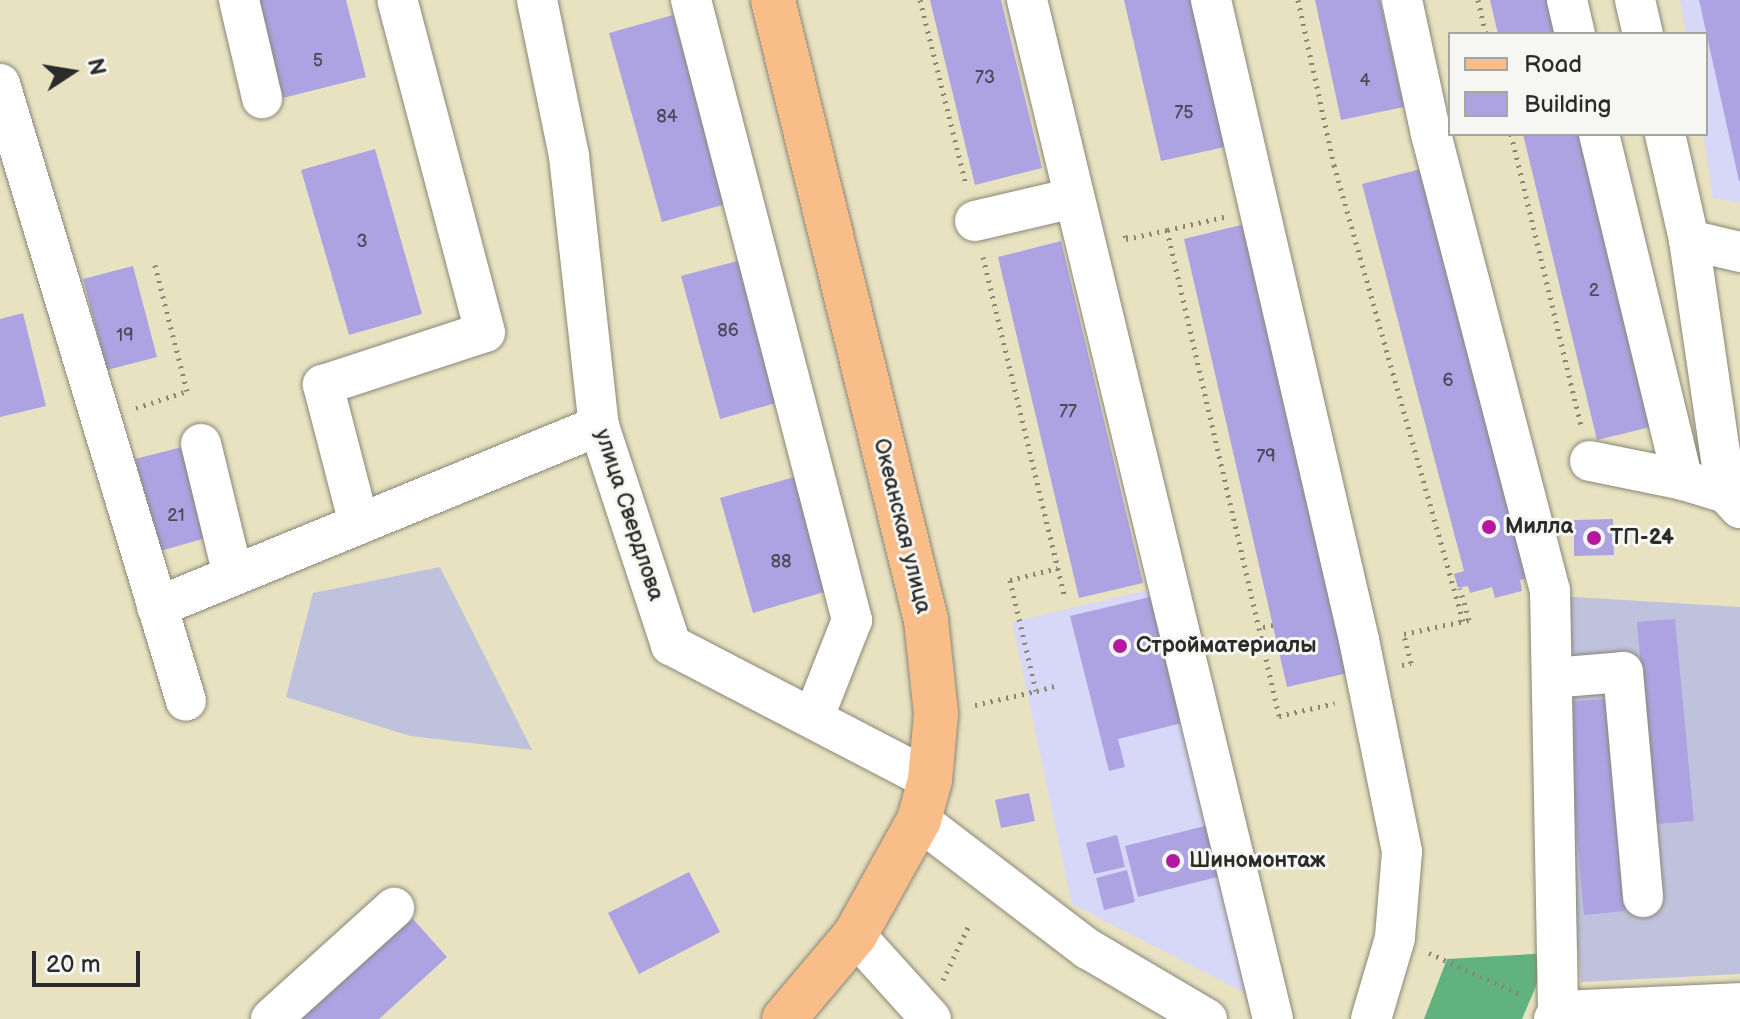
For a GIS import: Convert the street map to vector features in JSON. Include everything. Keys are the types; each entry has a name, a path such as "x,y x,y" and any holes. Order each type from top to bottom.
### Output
{"main road":[{"name":"Океанская улица","path":"773,0 926,620 936,714 925,800 855,935 784,1019"}],"street":[{"path":"239,0 262,98"},
{"path":"359,524 323,385 485,332 397,0"},
{"name":"улица Свердлова","path":"537,0 569,156 599,426 671,645 813,719 925,800 1088,949 1207,1019"},
{"path":"691,0 852,620 813,719"},
{"path":"1027,0 1273,1019"},
{"path":"1211,0 1260,209 1381,681 1402,852 1395,938 1371,1019"},
{"path":"1402,0 1431,134 1550,590 1556,1015 1740,1003"},
{"path":"1567,0 1575,32"},
{"path":"1635,0 1643,32"},
{"path":"0,84 186,701"},
{"path":"1599,136 1683,480"},
{"path":"1665,136 1689,240 1733,500"},
{"path":"975,221 1074,198"},
{"path":"1689,240 1740,252"},
{"path":"157,607 599,426"},
{"path":"201,444 233,575"},
{"path":"1590,461 1683,480 1733,500"},
{"path":"1552,678 1623,672 1643,897"},
{"path":"271,1019 394,908"},
{"path":"855,935 931,1019"}],"path":[{"path":"920,0 1065,598"},
{"path":"1298,0 1334,165 1463,622"},
{"path":"1478,0 1486,32"},
{"path":"1511,136 1590,461"},
{"path":"1260,209 1167,230 1279,716 1381,681 1411,663 1404,634 1469,620 1460,588"},
{"path":"101,420 187,391 154,262"},
{"path":"1036,691 1010,580 1058,568"},
{"path":"1259,628 1273,625"},
{"path":"936,714 1054,686"},
{"path":"1395,938 1556,1015"}],"shaded area":[{"path":"1680,0 1740,0 1740,203 1713,198 1703,136 1708,136 1708,32 1686,32"},
{"path":"440,567 532,750 410,736 286,697 313,593"},
{"path":"1153,589 1257,999 1072,904 1012,622"},
{"path":"1558,596 1740,607 1740,974 1581,982 1558,704"}],"green space":[{"path":"1550,953 1522,1019 1424,1019 1447,959"}],"building":[{"path":"259,0 346,0 366,77 283,98"},
{"path":"930,0 1001,0 1042,168 975,185"},
{"path":"1124,0 1191,0 1225,147 1161,161"},
{"path":"1315,0 1380,0 1404,107 1341,120"},
{"path":"1490,0 1556,0 1564,32 1498,32"},
{"path":"1699,0 1740,0 1740,181 1708,32"},
{"path":"673,15 726,204 662,222 609,33"},
{"path":"1523,136 1588,136 1659,425 1597,440"},
{"path":"375,149 422,314 349,335 301,170"},
{"path":"1425,168 1533,577 1520,580 1522,591 1495,598 1492,587 1470,593 1468,586 1458,588 1454,574 1464,571 1362,184"},
{"path":"1245,224 1348,673 1287,687 1184,239"},
{"path":"1061,241 1143,583 1079,598 998,257"},
{"path":"741,260 779,402 720,419 681,276"},
{"path":"133,266 157,357 107,370 83,279"},
{"path":"23,313 46,406 0,417 0,319"},
{"path":"182,447 206,538 160,551 135,459"},
{"path":"798,476 831,590 753,613 720,498"},
{"name":"ТП-24","path":"1613,519 1614,555 1574,556 1574,520"},
{"name":"Стройматериалы","path":"1150,597 1182,723 1118,739 1125,767 1109,771 1070,616"},
{"path":"1675,619 1694,821 1655,824 1637,622"},
{"path":"1606,699 1625,911 1584,915 1565,702"},
{"path":"1029,793 1035,821 1001,828 995,800"},
{"name":"Шиномонтаж","path":"1209,825 1221,876 1138,897 1125,846"},
{"path":"1117,835 1125,867 1094,874 1086,843"},
{"path":"1127,870 1135,902 1104,910 1096,878"},
{"path":"689,872 720,932 639,974 608,913"},
{"path":"404,909 447,957 379,1019 283,1019"}],"place":[{"name":"Милла","path":"1489,527"},
{"name":"ТП-24","path":"1594,538"},
{"name":"Стройматериалы","path":"1120,646"},
{"name":"Шиномонтаж","path":"1173,861"}]}
